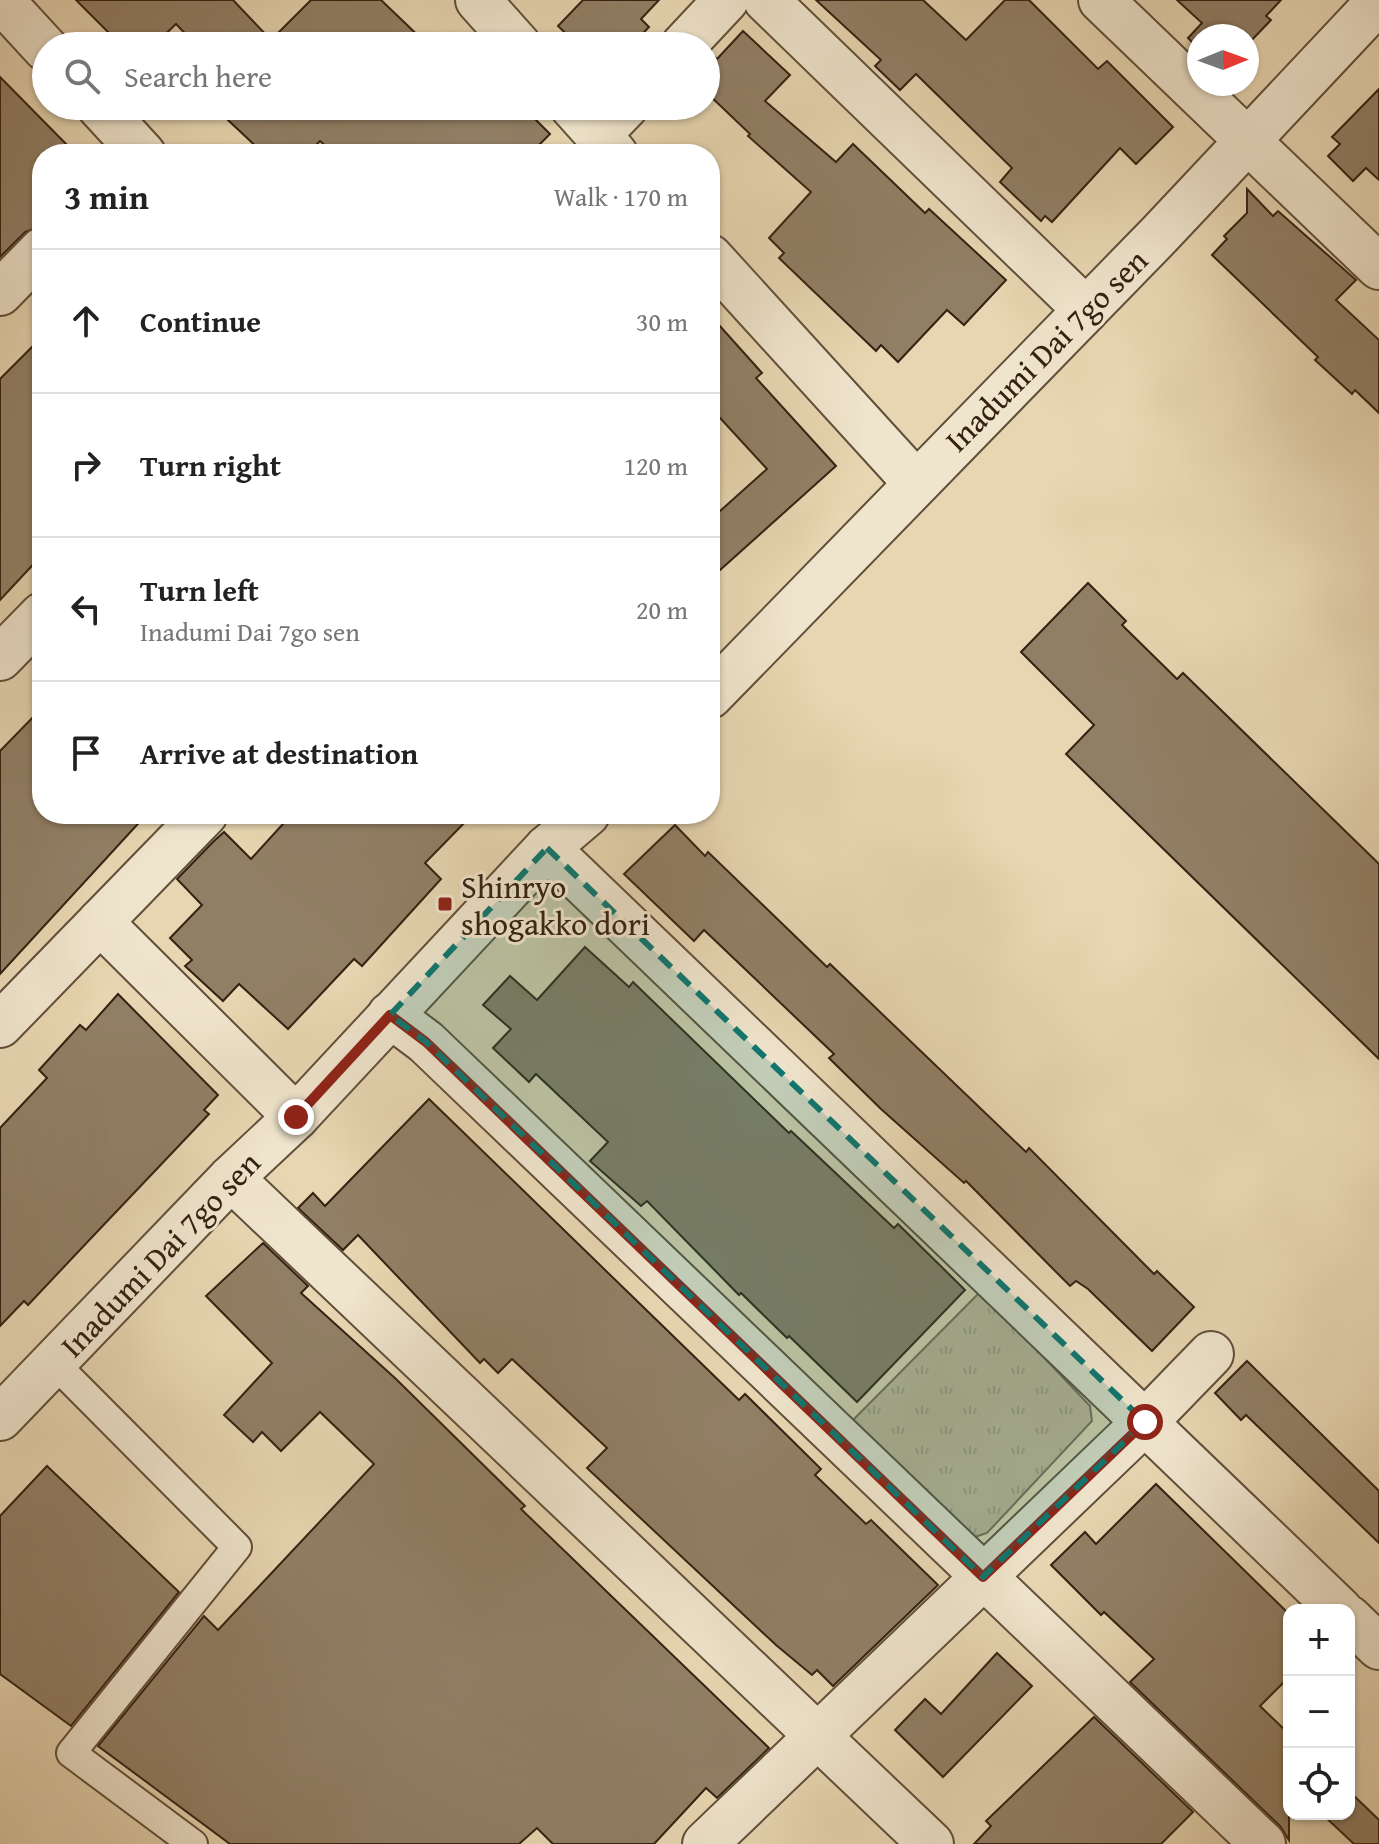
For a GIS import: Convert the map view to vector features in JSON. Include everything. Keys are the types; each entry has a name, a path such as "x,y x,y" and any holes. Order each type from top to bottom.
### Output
{"street":[{"path":"1,0 32,34"},
{"path":"478,0 507,32"},
{"path":"696,32 726,0"},
{"path":"766,0 1086,310"},
{"path":"1101,0 1379,267"},
{"name":"Inadumi Dai 7go sen","path":"720,686 915,482 1086,310 1379,1"},
{"path":"111,120 132,144"},
{"path":"0,293 32,260"},
{"path":"720,268 915,482"},
{"path":"0,658 32,625"},
{"path":"0,1025 195,824"},
{"name":"Inadumi Dai 7go sen","path":"0,1418 231,1178 296,1117 547,848 575,824"},
{"path":"547,848 1334,1604"},
{"path":"100,922 296,1117"},
{"path":"390,1015 426,1042 1263,1844"},
{"path":"231,1178 931,1844"},
{"path":"705,1844 1145,1422 1211,1354"},
{"path":"1355,1624 1379,1647"}],"lane":[{"path":"53,1362 237,1547 71,1753 193,1844"}],"highlighted area":[{"path":"547,848 1145,1422 983,1577 426,1042 390,1015"}],"green space":[{"path":"981,1291 1090,1406 1092,1421 987,1533 972,1538 853,1420"}],"building":[{"path":"76,0 233,0 263,32 184,32 176,24 168,32 108,32"},
{"path":"311,0 381,0 414,32 279,32"},
{"path":"583,0 659,0 641,19 649,27 644,32 564,32 558,26"},
{"path":"816,0 923,0 966,40 1005,0 1029,0 1098,69 1107,61 1173,127 1136,164 1120,148 1052,222 1045,216 1041,221 1000,182 1012,168 916,74 900,90 875,66 881,60"},
{"path":"1177,0 1281,0 1266,16 1271,20 1259,32 1259,24 1202,23"},
{"path":"743,31 790,75 765,101 836,162 853,144 925,213 929,209 1006,280 964,325 947,310 898,362 881,345 876,351 779,258 784,253 769,238 811,192 748,136 750,134 720,105 720,56"},
{"path":"0,77 32,109 32,120 42,120 66,144 32,144 32,230 25,232 0,257"},
{"path":"1379,89 1379,180 1366,168 1353,181 1328,156 1340,144 1332,137"},
{"path":"228,120 536,120 550,134 540,144 323,144 320,141 317,144 253,144"},
{"path":"1247,189 1273,216 1278,211 1356,280 1336,300 1379,340 1379,413 1355,390 1352,394 1315,360 1318,357 1212,255 1227,239 1224,236 1247,213"},
{"path":"720,326 762,373 756,378 836,466 720,570 720,511 767,469 720,418"},
{"path":"32,347 32,566 0,600 0,379"},
{"path":"1088,583 1126,621 1122,625 1177,679 1183,673 1379,864 1379,1059 1066,754 1094,725 1021,652"},
{"path":"32,718 32,824 138,824 0,974 0,751"},
{"path":"283,824 463,824 425,863 441,879 362,966 354,959 288,1029 239,984 223,1001 185,966 192,960 170,938 202,905 177,879 213,842 224,832 251,859"},
{"path":"675,825 705,856 708,852 827,967 830,964 1026,1152 1029,1148 1154,1274 1157,1271 1194,1307 1152,1351 1088,1289 1076,1281 1070,1286 966,1181 964,1183 881,1109 829,1058 834,1054 704,930 694,941 624,874"},
{"path":"585,947 629,987 633,982 789,1133 791,1131 894,1228 898,1224 965,1290 857,1402 789,1336 787,1338 741,1293 739,1295 647,1201 641,1206 590,1161 608,1142 536,1074 529,1082 493,1048 511,1029 483,1005 510,976 537,1000"},
{"path":"118,994 218,1095 204,1110 209,1114 28,1305 24,1301 0,1326 0,1128 47,1078 39,1070 80,1025 86,1030"},
{"path":"429,1099 739,1400 745,1394 821,1469 815,1475 866,1524 871,1520 938,1585 833,1686 817,1670 812,1675 776,1645 587,1468 607,1448 512,1359 498,1373 484,1359 480,1363 358,1235 343,1250 298,1208 313,1193 325,1206"},
{"path":"263,1243 308,1286 301,1293 396,1379 525,1506 521,1509 769,1748 717,1798 706,1788 654,1844 553,1844 537,1828 519,1844 230,1844 98,1746 204,1616 218,1630 374,1464 320,1412 281,1451 262,1432 253,1442 224,1415 272,1363 206,1296"},
{"path":"1247,1361 1379,1491 1379,1543 1246,1415 1241,1420 1215,1393"},
{"path":"47,1466 179,1592 71,1726 0,1674 0,1516"},
{"path":"1156,1484 1283,1608 1283,1683 1260,1706 1283,1728 1283,1820 1289,1820 1289,1840 1280,1826 1130,1682 1154,1659 1104,1612 1101,1615 1051,1565 1085,1532 1096,1544"},
{"path":"997,1653 1032,1686 943,1777 895,1730 925,1699 941,1714"},
{"path":"1094,1717 1193,1812 1161,1844 974,1844 991,1826 986,1821"},
{"path":"1355,1797 1379,1820 1379,1844 1354,1844 1328,1820 1355,1820"}],"place":[{"name":"Shinryo shogakko dori","path":"445,904"}],"route":[{"path":"296,1117 390,1015 426,1042 983,1577 1145,1422"}]}
